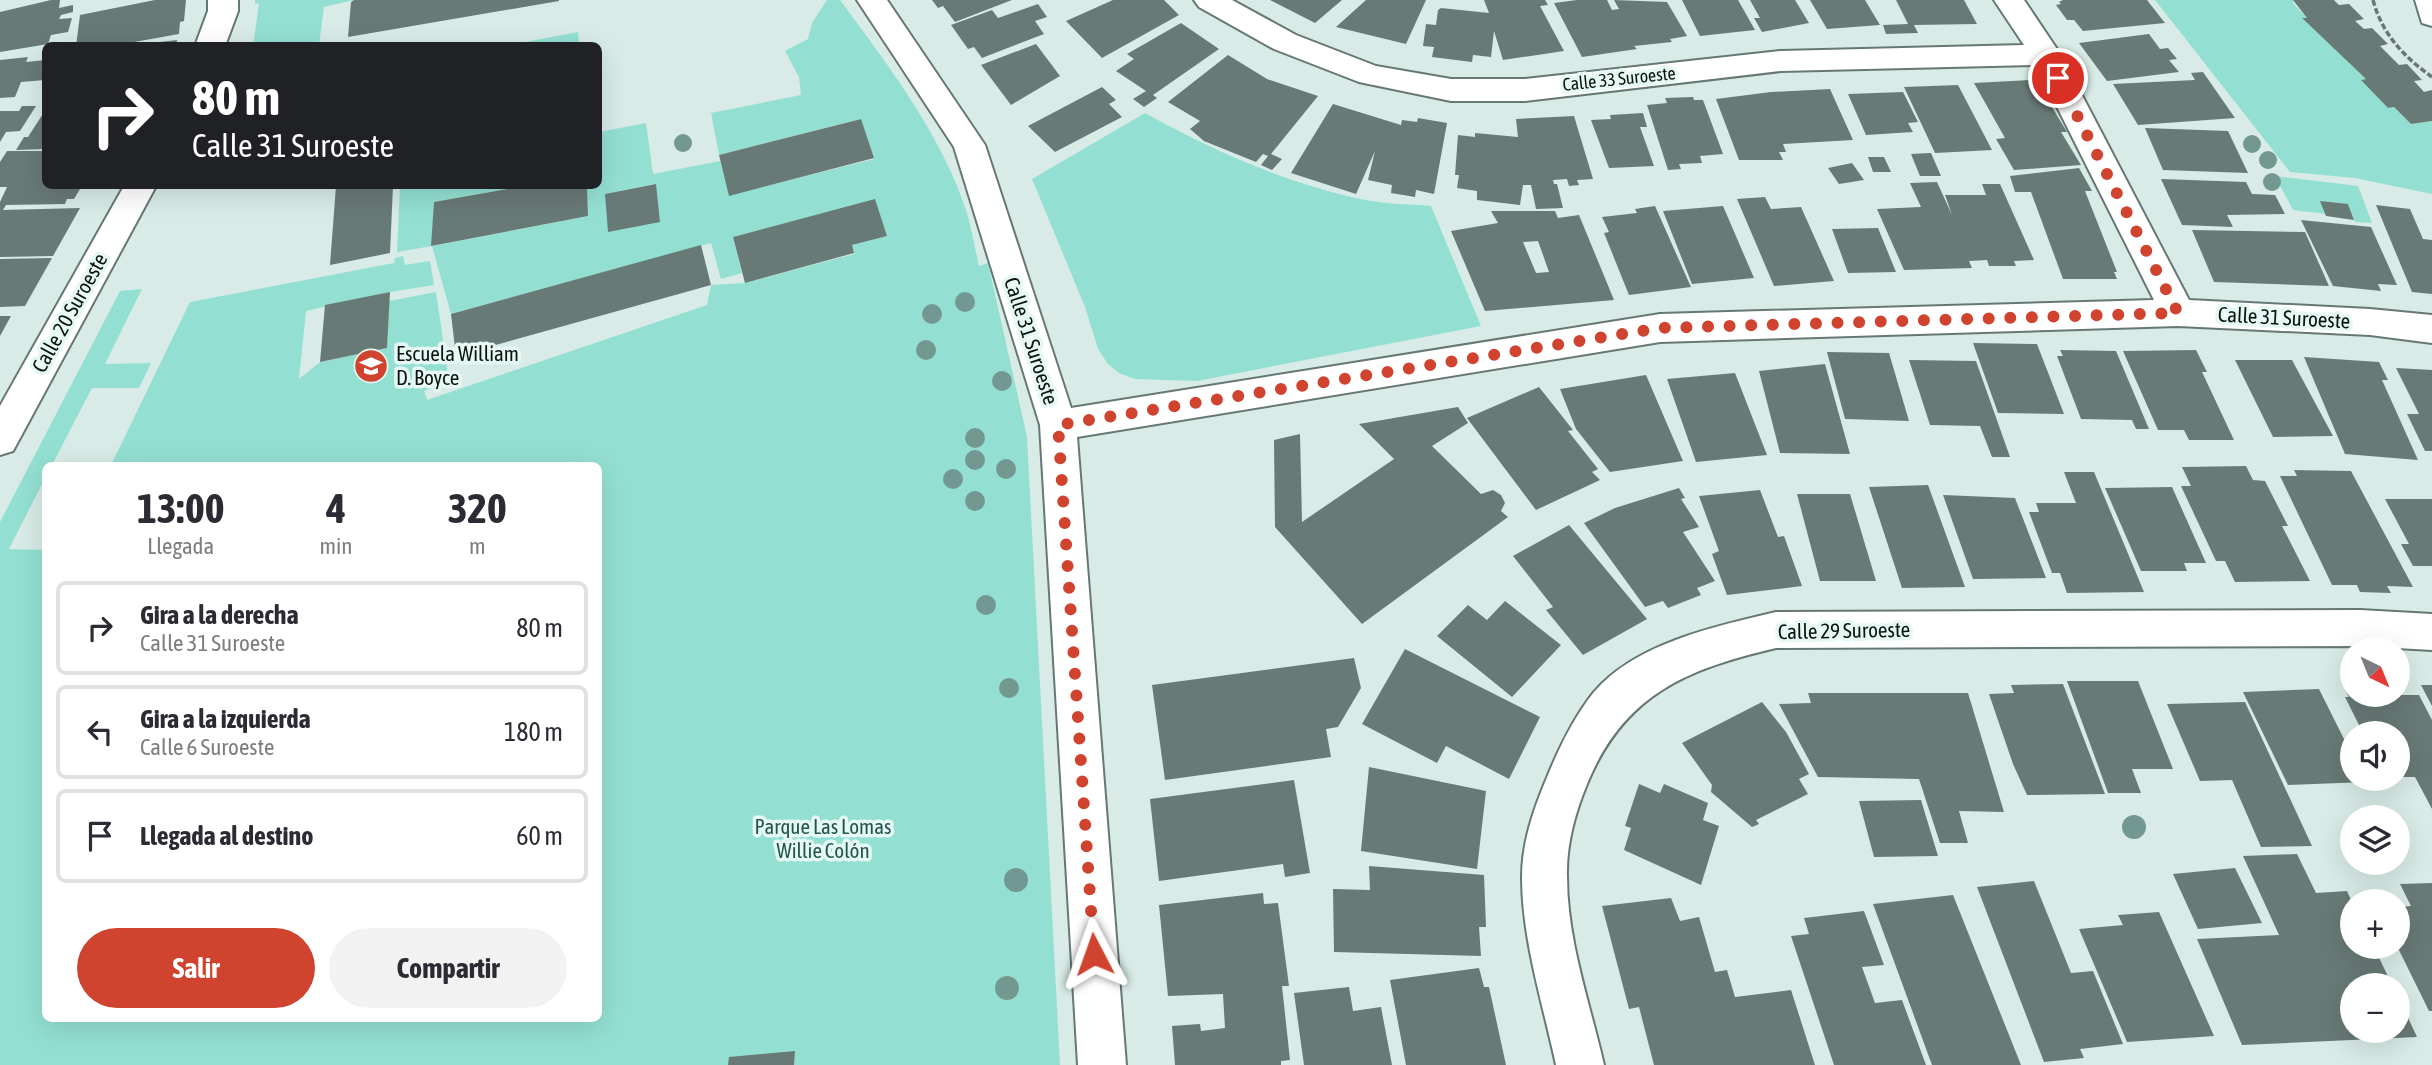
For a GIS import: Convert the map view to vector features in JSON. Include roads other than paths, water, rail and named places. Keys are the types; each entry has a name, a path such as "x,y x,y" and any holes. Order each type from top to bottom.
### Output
{"street":[{"path":"212,42 223,11 223,0"},
{"name":"Calle 31 Suroeste","path":"872,0 969,145 1058,425 1660,328 2178,313 2370,322 2432,329"},
{"name":"Calle 33 Suroeste","path":"1209,0 1285,42 1370,75 1451,90 1525,90 1781,61 2046,55"},
{"path":"2010,0 2046,55 2178,313"},
{"path":"2430,0 2432,16"},
{"name":"Calle 20 Suroeste","path":"0,440 137,189"},
{"path":"1058,425 1102,1065"},
{"name":"Calle 29 Suroeste","path":"1580,1065 1549,916 1545,857 1556,807 1572,766 1594,728 1623,692 1663,668 1716,644 1776,630 2360,628 2432,632"}],"place":[{"name":"Escuela William D. Boyce","path":"371,366"}],"park label":[{"name":"Parque Las Lomas Willie Colón","path":"823,839"}]}
